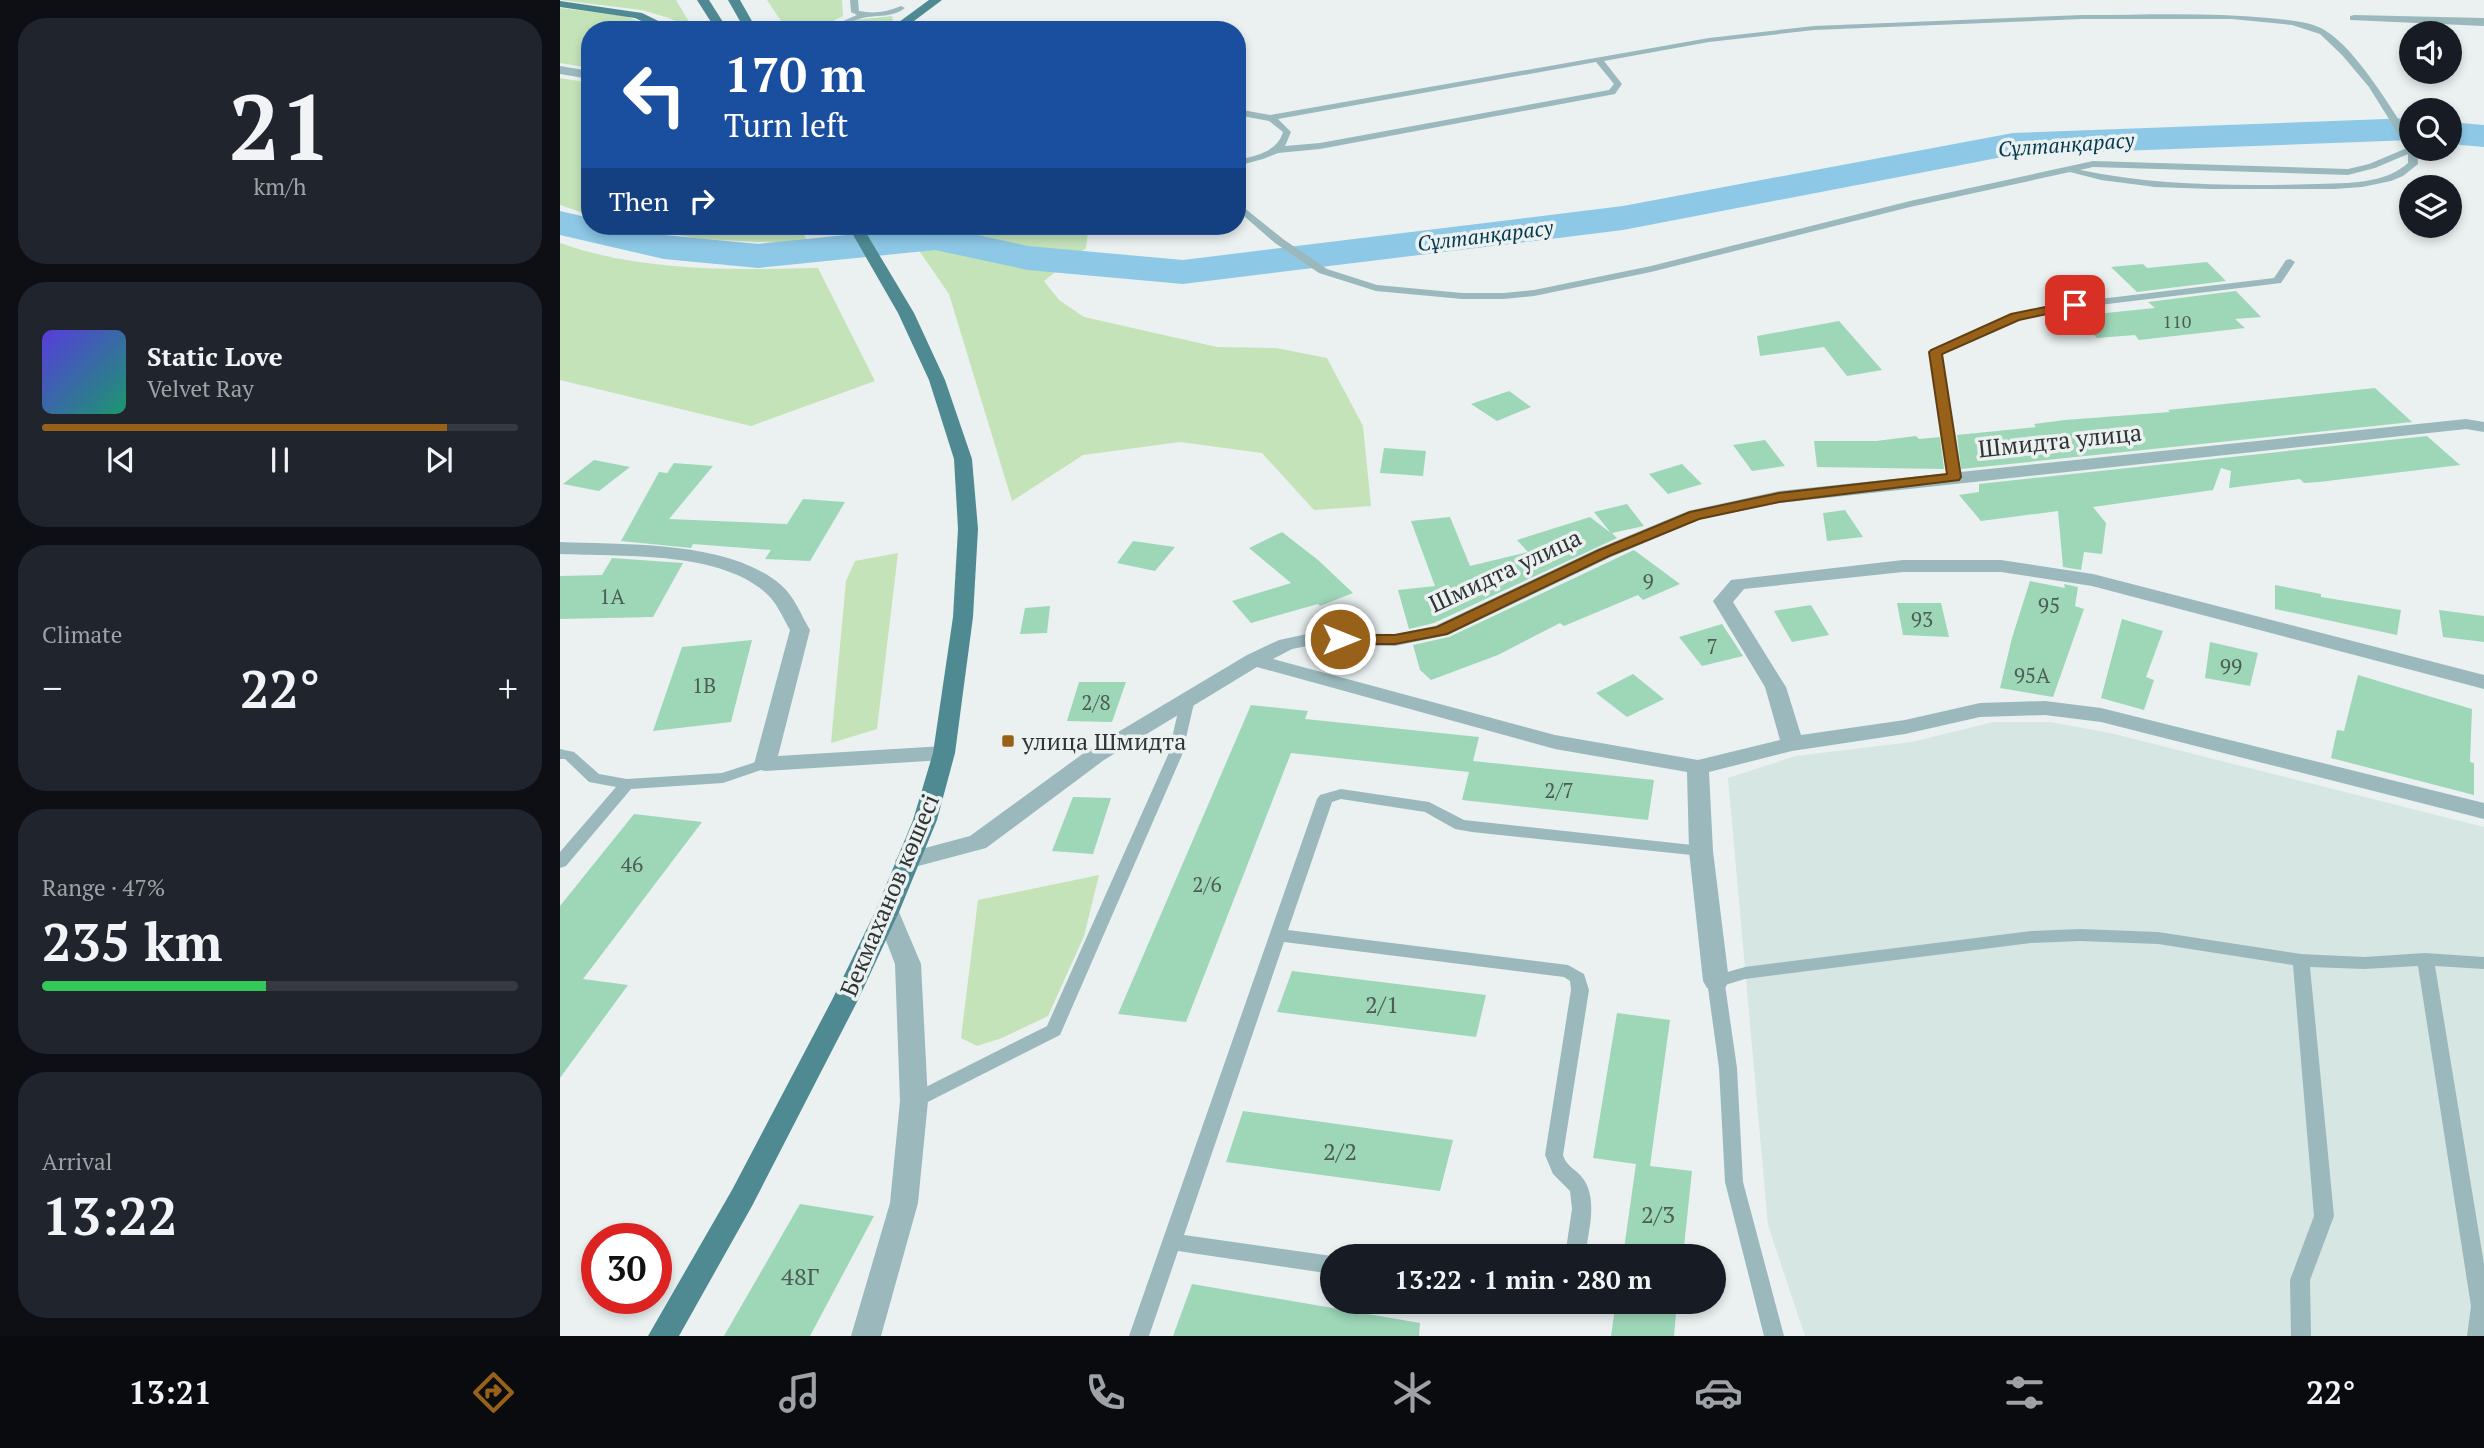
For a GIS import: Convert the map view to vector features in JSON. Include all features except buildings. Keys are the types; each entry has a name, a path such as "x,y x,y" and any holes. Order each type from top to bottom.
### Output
{"main road":[{"path":"703,0 716,21"},
{"path":"734,0 746,21"},
{"path":"907,21 936,0"},
{"path":"560,4 638,15 651,21"},
{"name":"Бекмаханов көшесі","path":"663,1336 741,1198 838,1013 887,912 925,820 944,753 963,617 968,529 963,459 937,380 906,313 860,235"}],"street":[{"path":"2354,18 2484,22"},
{"path":"560,70 581,74"},
{"name":"Шмидта улица","path":"1254,660 1286,644 1312,639 1395,640 1441,631 1604,553 1695,515 1779,498 1954,477 2466,424 2484,427"},
{"path":"560,548 691,556 744,569 774,590 800,630 765,764 944,753"},
{"path":"1792,744 1789,718 1758,654 1723,601 1738,584 1903,566 2001,566 2093,580 2484,682"},
{"path":"907,861 978,842 1096,755 1254,660 1555,742 1698,767 1792,744 1905,727 1980,710 2045,708 2101,715 2484,811"},
{"path":"1698,767 1701,851 1716,981"},
{"path":"866,1336 904,1203 914,1101 908,964 887,912"}],"lane":[{"path":"854,0 855,12 867,14"},
{"path":"845,21 867,14 896,11 900,4"},
{"path":"899,21 900,4"},
{"path":"1269,118 1709,40 1814,27 2082,17 2271,19 2311,27 2333,40 2372,86 2399,129"},
{"path":"1246,160 1276,150 1320,146 1612,92 1618,84 1598,59"},
{"path":"1246,114 1269,118 1284,127 1287,132 1283,144 1276,150"},
{"path":"1246,213 1279,241 1322,271 1376,288 1462,296 1504,296 1534,293 1651,269 1910,204 2093,164 2348,172 2372,166 2399,155"},
{"path":"2073,170 2137,183 2223,187 2337,186 2371,182 2400,174 2413,164 2413,161"},
{"path":"1954,477 1936,352 2015,317 2038,311 2277,281 2290,262"},
{"path":"914,1101 1054,1030 1175,755 1188,699"},
{"path":"563,758 594,778 627,784 723,778 765,764"},
{"path":"560,862 627,784"},
{"path":"1139,1336 1325,799 1341,794 1429,807 1460,825 1472,827 1701,851"},
{"path":"1774,1336 1734,1182 1728,1068 1716,981 1745,973 2031,937 2080,935 2158,938 2301,960 2364,963 2426,959 2484,962"},
{"path":"1278,936 1568,971 1578,978 1580,990 1554,1155 1558,1168 1578,1186 1582,1200 1576,1244"},
{"path":"2426,959 2481,1306 2477,1336"},
{"path":"2301,960 2324,1216 2300,1280 2301,1336"},
{"path":"1172,1242 1320,1263"}],"shaded area":[{"path":"1993,722 2050,722 2110,733 2484,827 2484,1336 1805,1336 1768,1225 1728,778 1796,756 1912,742"}],"green space":[{"path":"560,0 676,0 689,21 675,21 642,10"},
{"path":"767,0 842,0 843,16 833,21 781,21"},
{"path":"560,8 626,16 637,21 581,21 581,66 560,63"},
{"path":"892,16 893,21 853,21"},
{"path":"560,78 581,82 581,212 560,205"},
{"path":"679,235 804,235 809,244 700,239"},
{"path":"908,235 1088,235 1086,248 1044,281 1059,300 1084,317 1217,347 1276,348 1327,358 1363,426 1371,506 1314,510 1262,453 1180,442 1083,455 1012,501 949,294"},
{"path":"560,243 655,264 720,269 818,268 875,381 751,426 560,380"},
{"path":"898,553 877,729 831,743 846,581 855,561"},
{"path":"1099,875 1084,936 1048,1016 1002,1038 977,1046 961,1038 978,900"}],"waterway":[{"name":"Сұлтанқарасу","path":"612,235 664,247 758,256 935,238 1028,258 1183,272 1623,218 2013,144 2399,129"},
{"name":"Сұлтанқарасу","path":"2462,134 2484,136"},
{"name":"Сұлтанқарасу","path":"560,223 581,228"}],"place":[{"name":"улица Шмидта","path":"1008,741"}],"route":[{"path":"1340,639 1395,640 1441,631 1604,553 1695,515 1779,498 1954,477 1936,352 2015,317 2075,305"}]}
